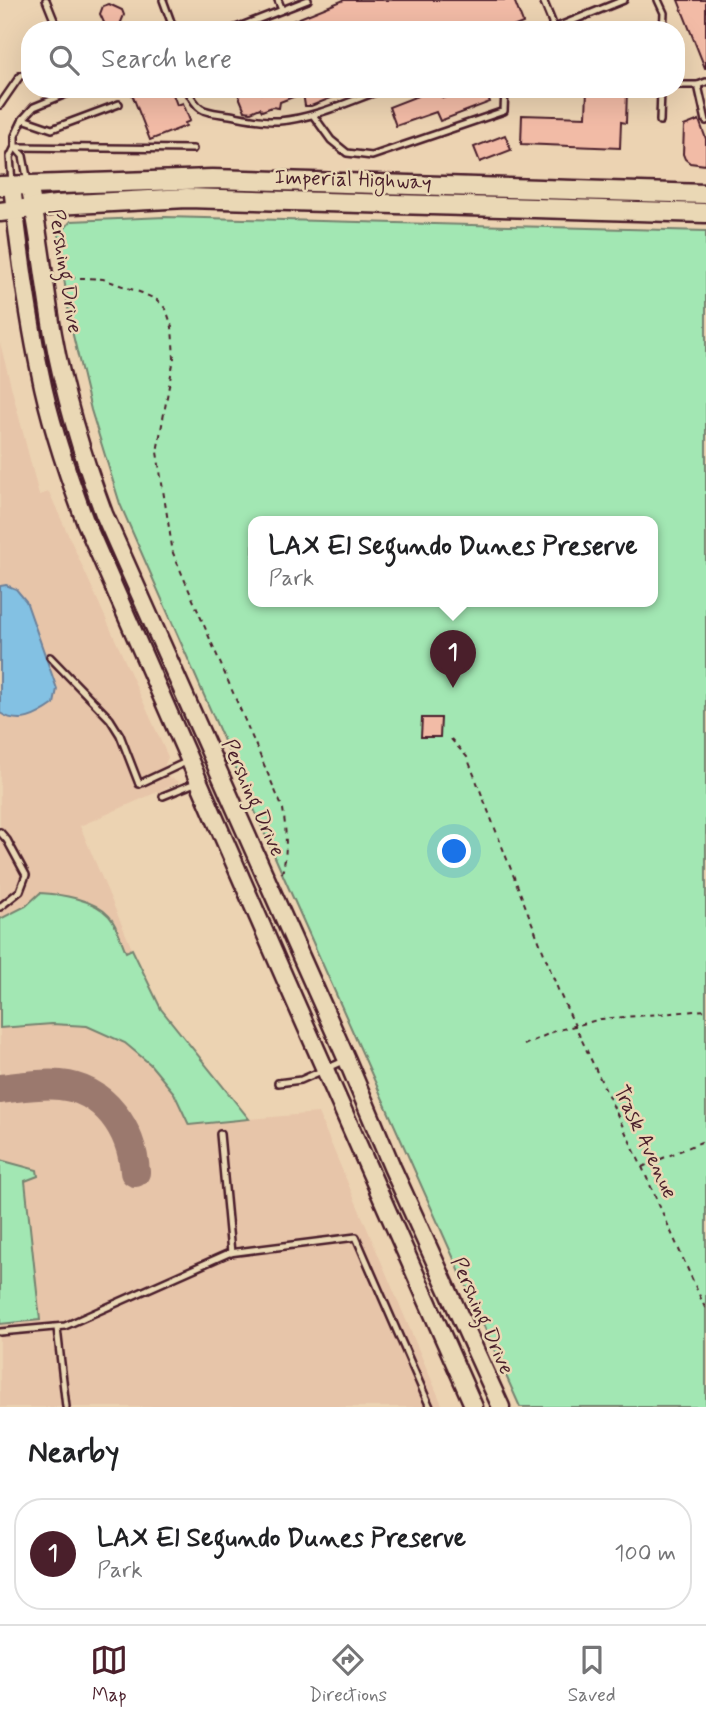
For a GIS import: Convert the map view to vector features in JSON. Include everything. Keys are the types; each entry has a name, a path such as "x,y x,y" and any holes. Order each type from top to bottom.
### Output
{"main road":[{"name":"Imperial Highway","path":"14,186 223,180 706,194"},
{"name":"Pershing Drive","path":"14,186 34,206 53,334 69,406 104,514 392,1167 501,1407"},
{"name":"Pershing Drive","path":"14,186 8,211 33,338 49,413 85,521 474,1407"},
{"name":"Imperial Highway","path":"8,211 34,206 187,198 706,213"}],"lane":[{"path":"46,0 54,21"},
{"path":"163,0 171,21"},
{"path":"278,0 282,10"},
{"path":"254,21 308,0"},
{"path":"542,0 552,21"},
{"path":"572,21 624,0"},
{"path":"658,0 664,13 664,21"},
{"path":"0,105 21,76"},
{"path":"685,85 706,82"},
{"path":"698,85 706,121"},
{"path":"14,186 10,157 23,119 34,107 56,98"},
{"path":"192,98 203,111 279,121 313,115 359,98"},
{"path":"313,115 331,140 348,153 372,156 504,111 505,98"},
{"path":"660,121 661,98"},
{"path":"23,119 52,129 119,104"},
{"path":"15,147 193,149"},
{"path":"14,186 23,156 15,147"},
{"path":"50,657 110,719 120,735 139,784 189,761"},
{"path":"163,796 198,782"},
{"path":"0,832 26,875 20,891 0,907"},
{"path":"278,1083 301,1080 346,1060"},
{"path":"220,1134 231,1252"},
{"path":"0,1332 57,1328 231,1252 356,1237 430,1407"},
{"path":"57,1328 66,1407"}],"path":[{"path":"45,279 103,279 157,300 166,309 172,327 174,358 157,452 173,553 283,809 286,831 282,873"},
{"name":"Trask Avenue","path":"451,739 467,757 559,992 706,1310"},
{"path":"524,1045 555,1031 601,1018 706,1010"},
{"path":"642,1167 706,1140"}],"shaded area":[{"path":"0,343 39,495 49,492 168,757 164,767 168,777 180,782 80,826 132,949 161,1009 249,1119 318,1113 443,1407 0,1407"}],"green space":[{"path":"165,217 706,231 706,1407 520,1407 120,504 91,410 71,327 58,236 71,221"},
{"path":"40,893 67,896 95,905 109,916 117,928 126,952 132,949 161,1009 249,1119 189,1125 174,1093 150,1064 125,1043 87,1026 52,1024 0,1028 0,919 26,906"},
{"path":"0,1160 37,1170 38,1176 25,1181 40,1320 0,1324"}],"water":[{"path":"0,586 16,589 26,601 57,689 54,704 35,716 21,719 0,713"}],"building":[{"path":"344,0 514,0 522,21 292,21"},
{"path":"678,0 706,0 706,68 705,68"},
{"path":"109,4 122,10 124,15 122,21 103,21 100,14 103,6"},
{"path":"134,98 174,98 177,105 183,103 190,121 185,123 186,126 150,140"},
{"path":"240,98 290,98 280,102 279,108 245,111"},
{"path":"304,98 331,98 311,106 305,106"},
{"path":"412,98 488,98 490,102 440,121 436,112 396,126 389,107"},
{"path":"587,98 627,98 626,123 621,122 620,148 521,144 522,115 586,117"},
{"path":"699,120 706,139 706,165 690,163 683,154 684,126"},
{"path":"505,135 511,150 480,162 474,147"},
{"path":"422,718 441,718 440,737 421,737"}],"taxiway":[{"path":"0,1089 60,1085 90,1094 103,1103 122,1127 133,1156 135,1172"}],"place":[{"name":"LAX El Segundo Dunes Preserve","path":"453,688"}]}
